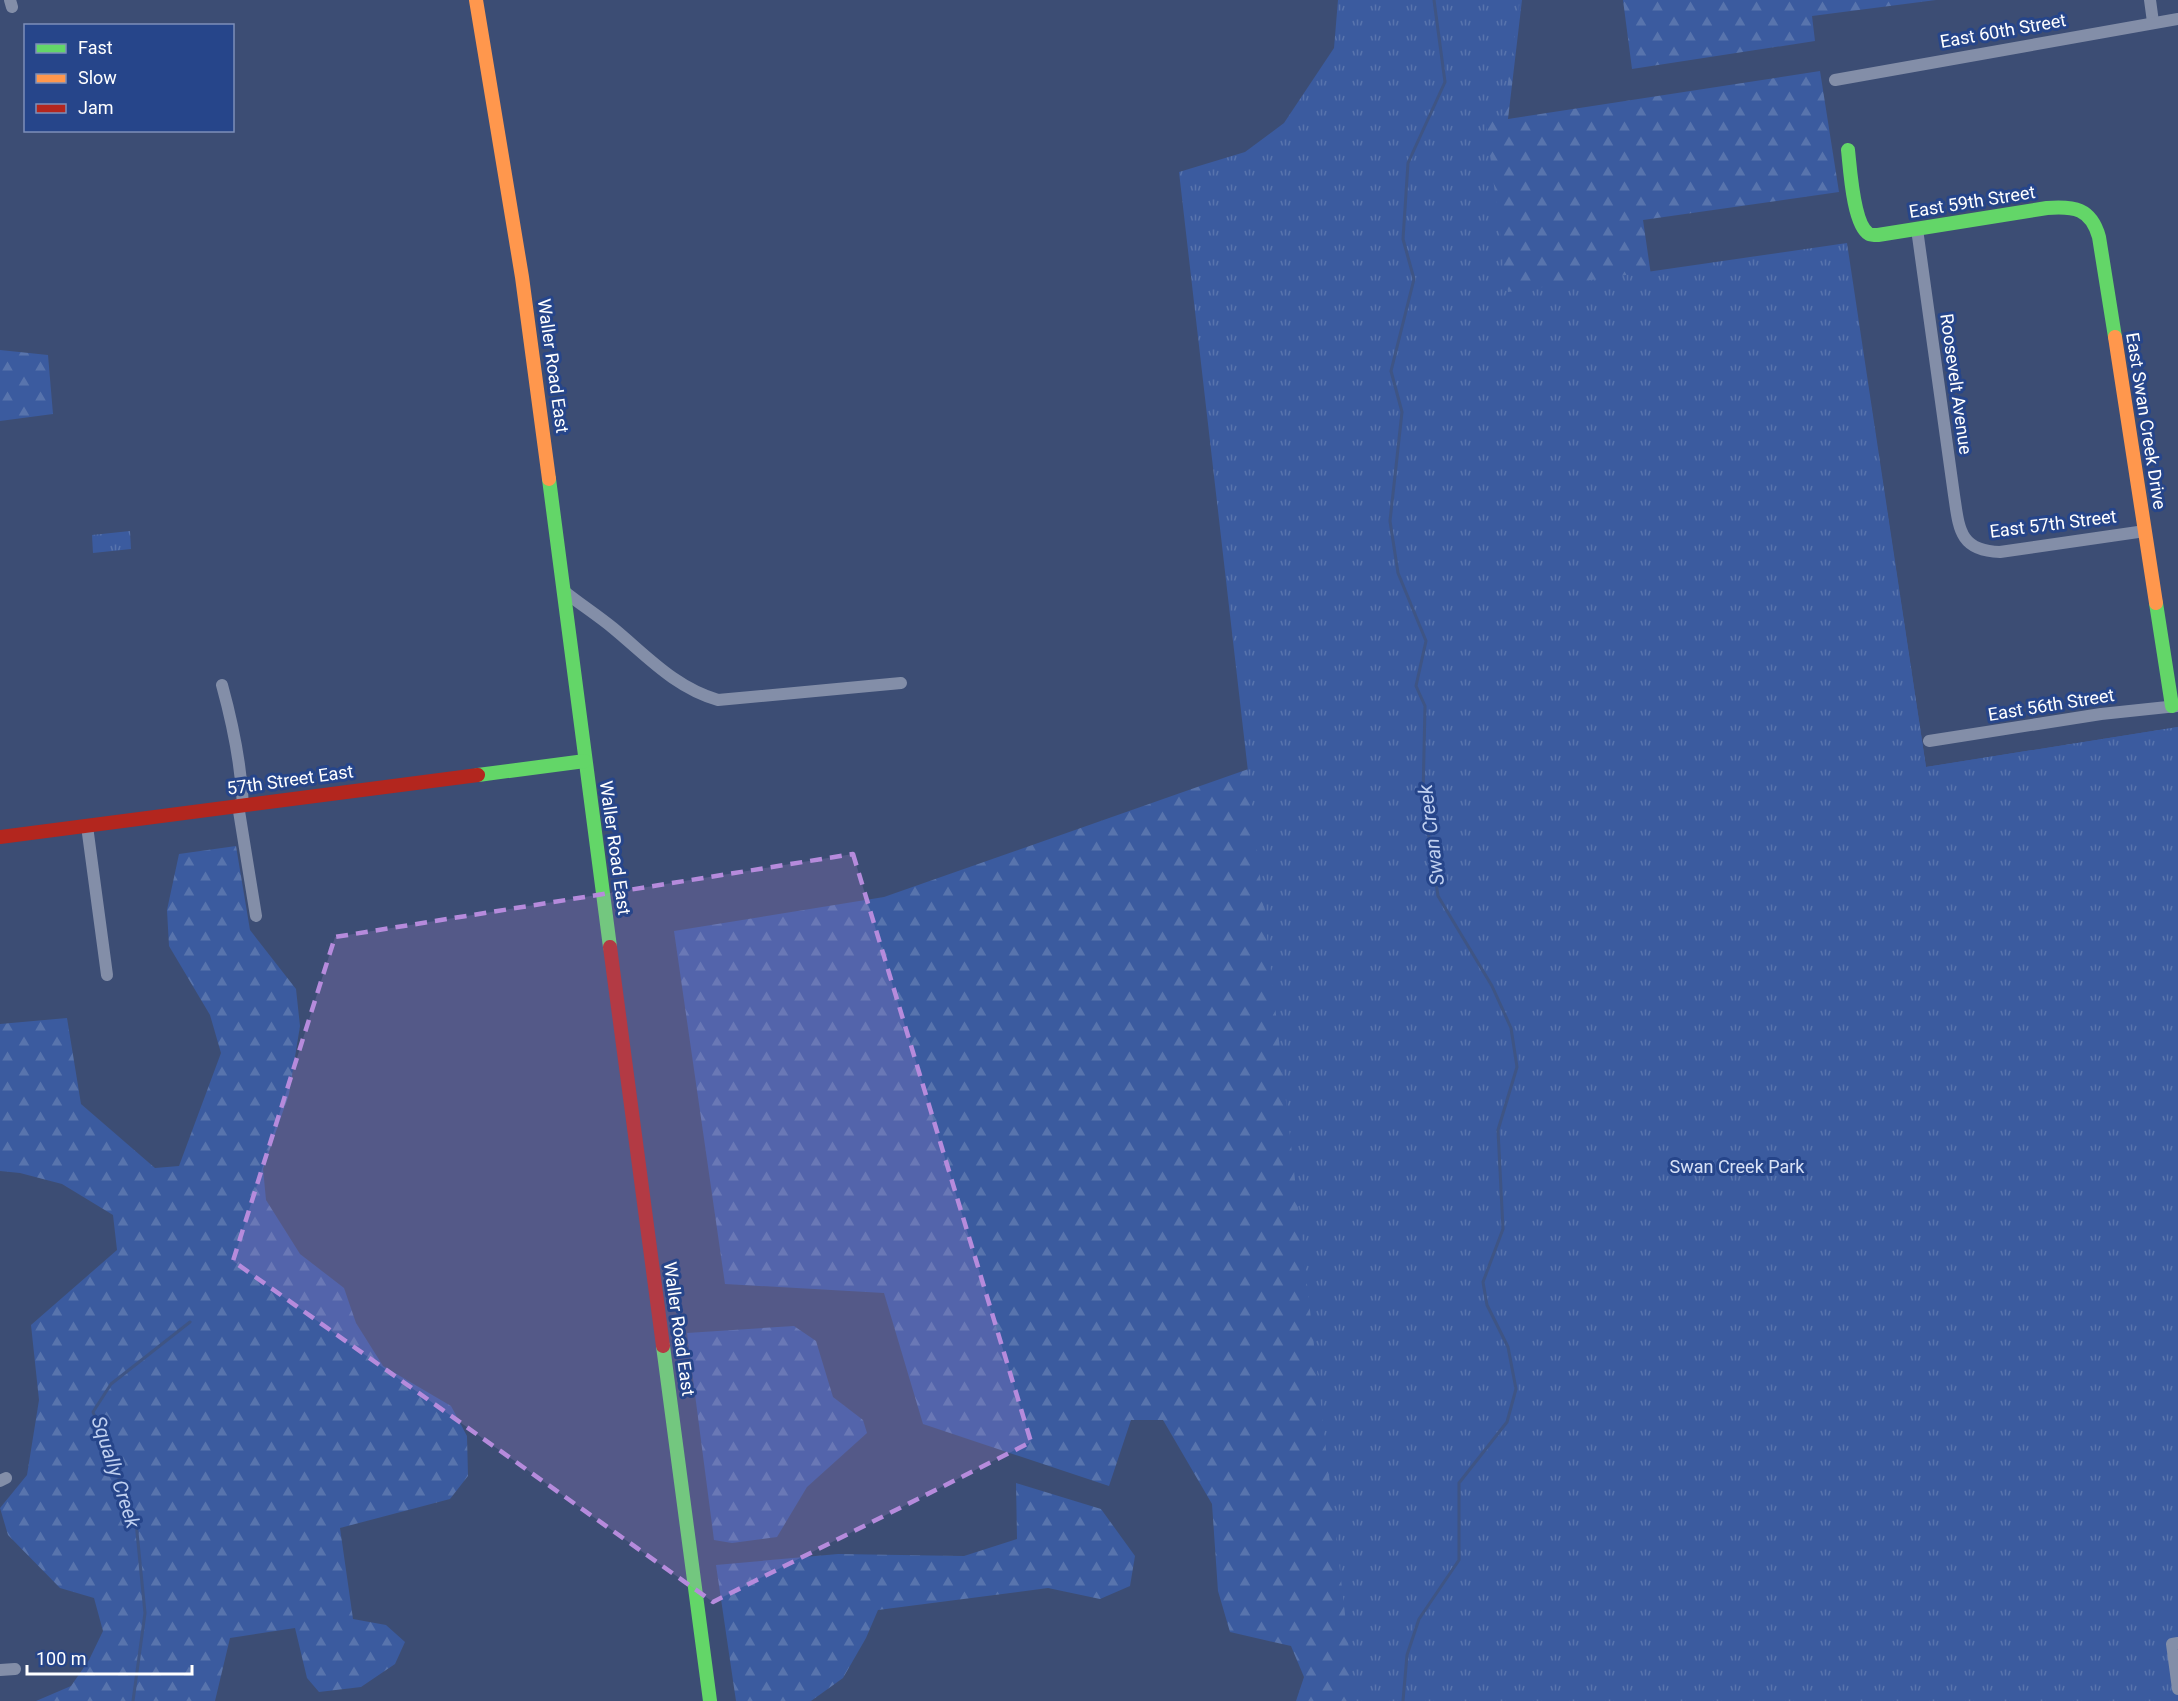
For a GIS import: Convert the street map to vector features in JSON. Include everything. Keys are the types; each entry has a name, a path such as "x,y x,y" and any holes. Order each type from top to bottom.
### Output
{"street":[{"name":"Waller Road East","path":"476,0 522,277 710,1701"},
{"path":"2150,0 2153,22"},
{"name":"East 60th Street","path":"1835,80 2178,19"},
{"name":"East 59th Street","path":"1848,150 1858,212 1863,228 1872,235 2027,210 2077,208 2087,214"},
{"name":"East Swan Creek Drive","path":"2087,214 2094,223 2099,237 2175,706"},
{"name":"Roosevelt Avenue","path":"1917,229 1954,495 1960,525 1968,542"},
{"name":"East 57th Street","path":"1968,542 1982,551 2000,552 2145,531"},
{"path":"565,592 610,626 676,682 699,695 718,700 901,682"},
{"path":"222,685 233,725 242,777 240,805 256,916"},
{"name":"East 56th Street","path":"1929,741 2102,714 2175,706"},
{"name":"57th Street East","path":"0,837 585,760"},
{"path":"87,826 107,975"},
{"path":"2178,1643 2172,1644 2178,1689"},
{"path":"0,1670 15,1669"}],"highlighted area":[{"path":"853,854 1031,1442 713,1602 233,1261 335,937"}],"green space":[{"name":"Swan Creek Park","path":"1338,0 1520,0 1503,116 1485,117 1508,292 1847,243 1926,767 2178,727 2178,1701 1355,1701 1179,172 1245,152 1284,123 1334,48"},
{"name":"Swan Creek Park","path":"1350,0 1522,0 1508,119 1820,71 1839,192 1643,220 1653,289 1849,262 1926,767 2178,727 1615,1701 1296,1701 1304,1677 1291,1646 1230,1632 1218,1591 1212,1504 1163,1420 1131,1420 1109,1486 923,1424 884,1293 725,1284 674,931 884,897 1257,766 1287,150 1334,76"},
{"path":"1623,0 1936,0 1812,16 1815,41 1632,69"},
{"path":"0,350 48,355 53,414 0,421"},
{"path":"130,531 131,549 93,553 92,535"},
{"path":"236,846 250,930 296,989 300,1026 289,1094 263,1169 266,1200 300,1254 344,1288 356,1323 383,1366 451,1406 467,1436 468,1476 450,1499 340,1528 353,1619 386,1625 405,1642 395,1664 361,1687 319,1692 307,1678 295,1628 230,1638 215,1701 36,1701 71,1686 89,1660 103,1631 94,1598 60,1588 8,1535 0,1508 27,1475 39,1400 31,1325 117,1250 113,1215 62,1184 20,1173 0,1171 0,1024 67,1018 81,1104 155,1168 179,1166 221,1053 210,1015 169,946 167,910 179,854"},
{"path":"794,1326 816,1341 833,1397 863,1420 867,1433 807,1487 777,1537 732,1543 714,1540 687,1333"},
{"path":"1016,1483 1101,1509 1135,1556 1130,1586 1100,1599 1048,1588 878,1610 866,1638 843,1678 811,1701 736,1701 716,1565 838,1554 964,1556 1017,1539"}],"waterway":[{"name":"Swan Creek","path":"1403,1701 1407,1655 1419,1619 1459,1560 1459,1483 1507,1422 1516,1389 1508,1347 1487,1305 1483,1282 1503,1229 1498,1130 1517,1067 1511,1028 1492,986 1438,896 1423,798 1425,706 1416,686 1426,641 1398,573 1390,521 1402,412 1391,371 1414,279 1403,239 1408,163 1445,82 1434,0"},
{"name":"Squally Creek","path":"133,1701 145,1613 136,1522 93,1412 111,1384 190,1322"}],"traffic: fast":[{"path":"1848,150 1856,208 1864,229 1870,234 1878,235 2047,208 2073,209 2086,215 2096,227 2099,237 2115,337"},
{"path":"549,479 610,947"},
{"path":"2156,603 2172,706"},
{"path":"478,775 585,761"},
{"path":"663,1346 710,1701"}],"traffic: slow":[{"path":"476,0 522,277 549,479"},
{"path":"2115,337 2156,603"}],"traffic: jam":[{"path":"0,837 478,775"},
{"path":"610,947 663,1346"}]}
